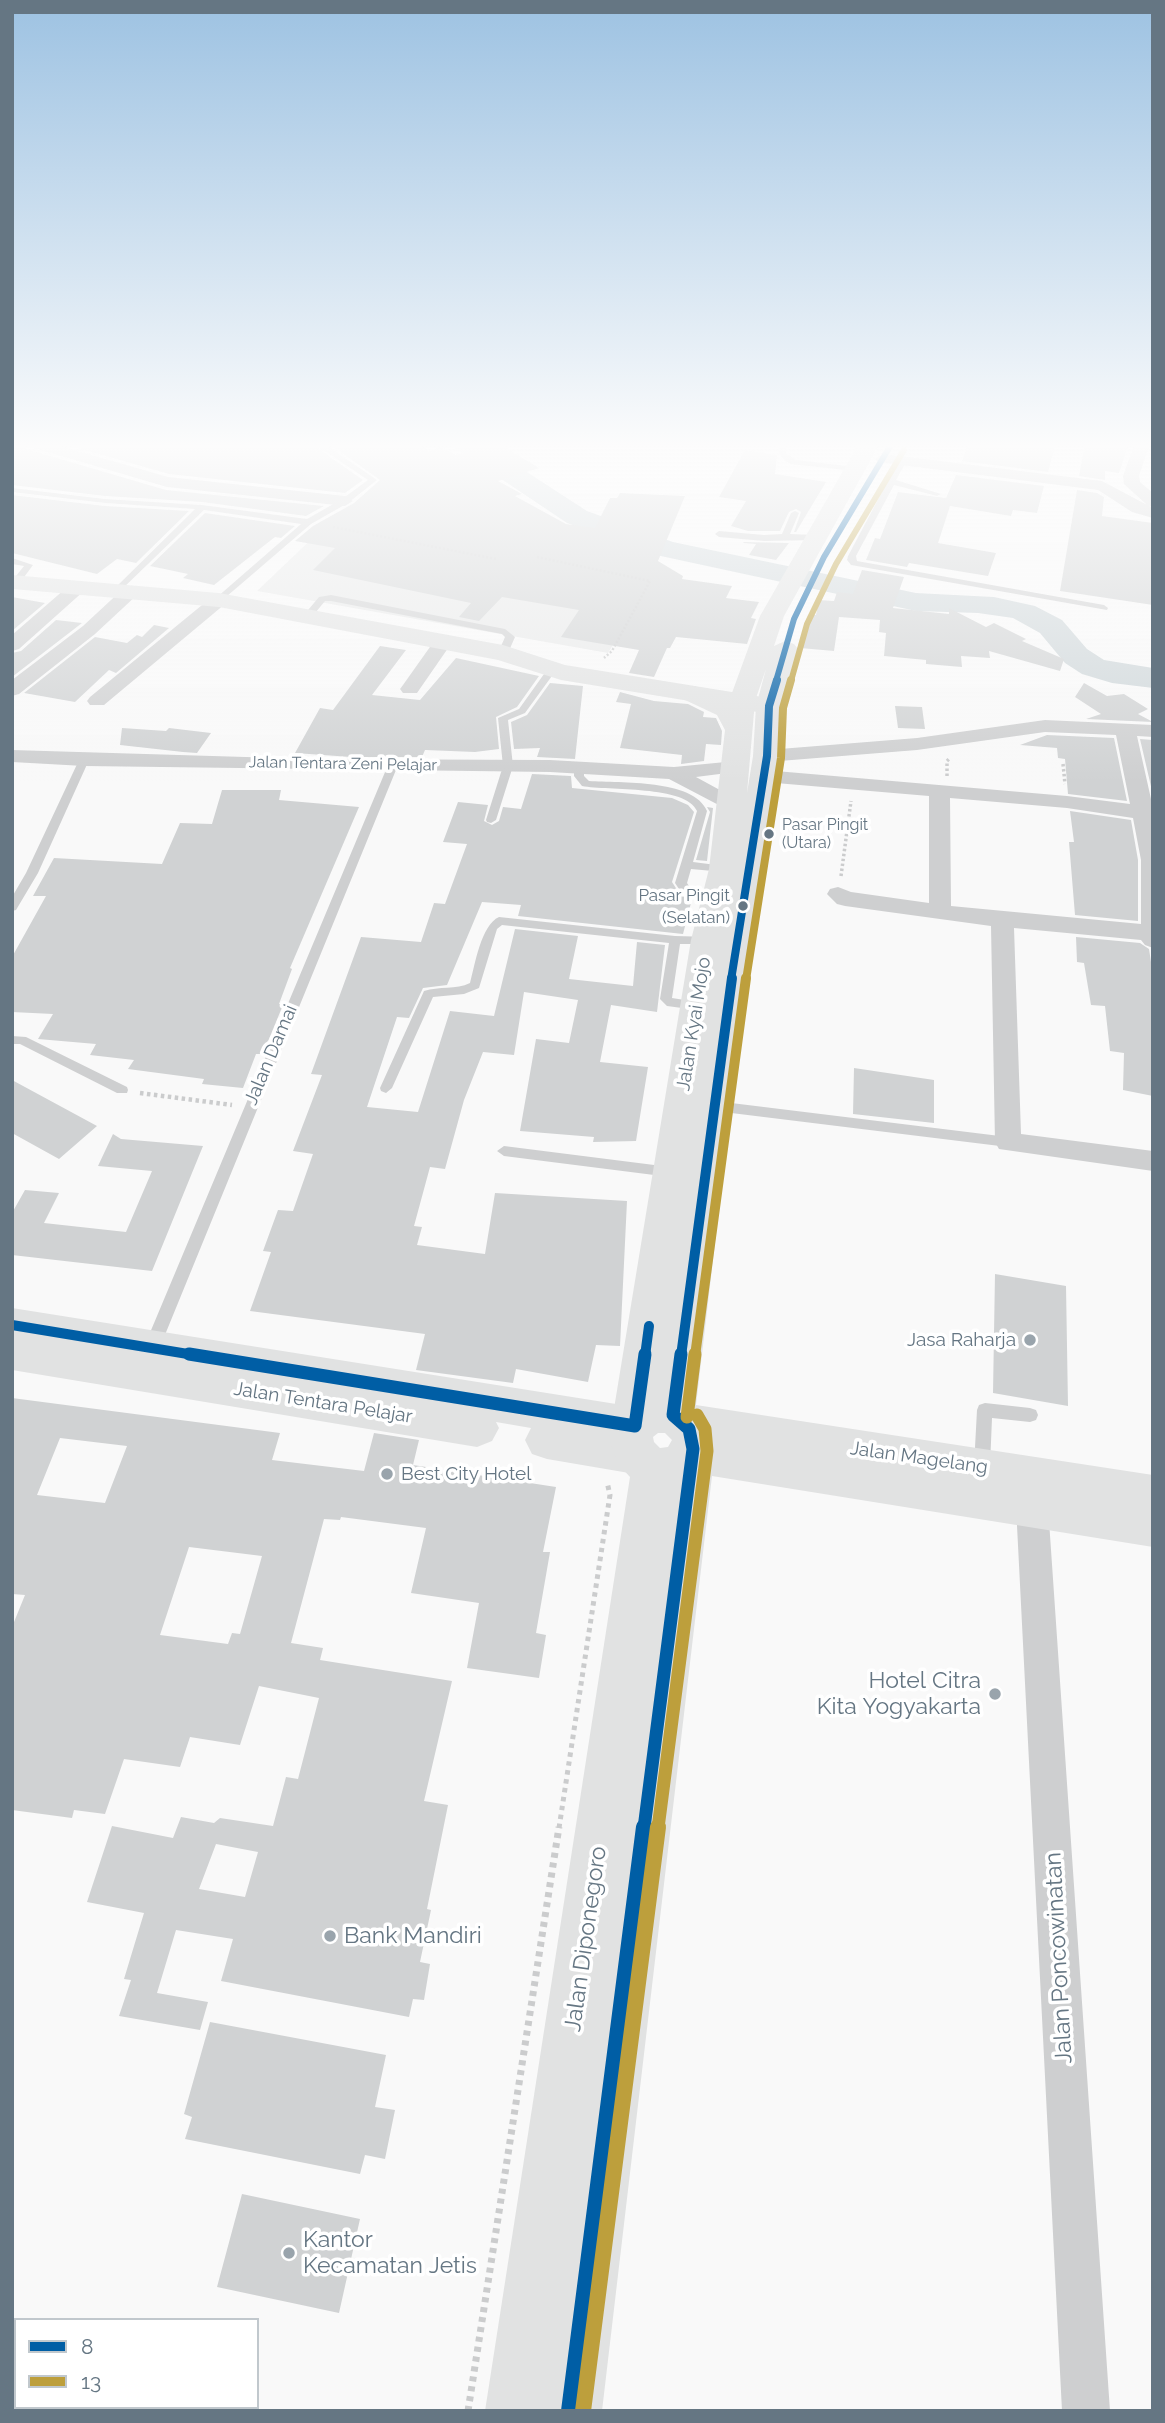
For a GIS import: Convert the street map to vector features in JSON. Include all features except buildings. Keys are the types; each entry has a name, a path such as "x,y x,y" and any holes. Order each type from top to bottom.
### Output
{"main road":[{"name":"Jalan Kyai Mojo","path":"653,1444 672,1172 756,766 754,697 783,618 812,556"},
{"path":"13,575 79,586 219,600 444,641 514,656 552,669 697,688 736,677 754,697 727,710 697,688 594,664 514,656"},
{"name":"Jalan Kyai Mojo","path":"653,1444 715,1106 691,940 721,882 732,806 756,766"},
{"name":"Jalan Tentara Pelajar","path":"13,1347 152,1346 653,1444"},
{"name":"Jalan Tentara Pelajar","path":"13,1347 653,1444"},
{"name":"Jalan Magelang","path":"653,1444 982,1467 1153,1495"},
{"name":"Jalan Magelang","path":"653,1444 1153,1525"},
{"name":"Jalan Diponegoro","path":"518,2411 653,1444"},
{"name":"Jalan Diponegoro","path":"569,2411 653,1444"}],"street":[{"path":"12,645 79,586"},
{"path":"12,690 89,630 125,590"},
{"path":"97,701 219,600"},
{"path":"410,689 444,641"},
{"path":"756,766 1045,726 1153,731"},
{"path":"838,894 845,899 856,901 1002,920 1152,935 1152,862 1147,813 1125,728"},
{"name":"Jalan Tentara Zeni Pelajar","path":"12,756 84,760 579,767 663,778 756,766"},
{"path":"756,766 853,783 1067,802 1147,813"},
{"path":"663,778 732,806"},
{"path":"939,790 940,910"},
{"path":"1002,920 1008,1142 1153,1161"},
{"name":"Jalan Poncowinatan","path":"1032,1506 1086,2411"}],"lane":[{"path":"125,590 156,556"},
{"path":"219,600 269,556"},
{"path":"851,556 850,559 854,563 1104,608"},
{"path":"308,616 326,597 343,600 505,632 510,637 514,656"},
{"path":"491,820 508,766 503,718 522,711 552,669"},
{"path":"12,907 32,873 84,760"},
{"name":"Jalan Damai","path":"152,1346 393,765"},
{"path":"663,778 675,791 699,804 702,811 682,887 687,892 721,882"},
{"path":"688,864 721,882"},
{"path":"386,1088 428,994 437,990 462,991 475,985 492,928 499,922 691,940"},
{"path":"12,1040 22,1040 122,1090"},
{"path":"715,1106 1008,1142"},
{"path":"505,1151 672,1172"},
{"path":"982,1467 985,1410 1030,1415"}],"path":[{"path":"481,556 496,559"},
{"path":"537,557 650,582 612,651 594,664"},
{"path":"838,894 853,783"},
{"path":"122,1090 249,1107"},
{"path":"468,2411 610,1488 653,1444"}],"shaded area":[{"path":"294,556 501,556 652,581 608,653 257,591"}],"waterway":[{"path":"699,556 916,602 978,604 1024,612 1051,626 1076,656 1093,667 1112,673 1153,678"}],"transit line":[{"name":"8","path":"569,2411 693,1449 689,1429 673,1415 722,1038 767,756 769,706 794,619 825,556"},
{"name":"13","path":"687,1417 736,1040 781,758 783,708 807,624 841,556"},
{"name":"8","path":"12,1325 635,1426 649,1326"},
{"name":"13","path":"583,2411 707,1451 705,1429 697,1415"}],"place":[{"name":"Pasar Pingit (Utara)","path":"769,834"},
{"name":"Pasar Pingit (Selatan)","path":"743,906"},
{"name":"Jasa Raharja","path":"1030,1340"},
{"name":"Best City Hotel","path":"387,1474"},
{"name":"Hotel Citra Kita Yogyakarta","path":"995,1694"},
{"name":"Bank Mandiri","path":"330,1936"},
{"name":"Kantor Kecamatan Jetis","path":"289,2253"}]}
